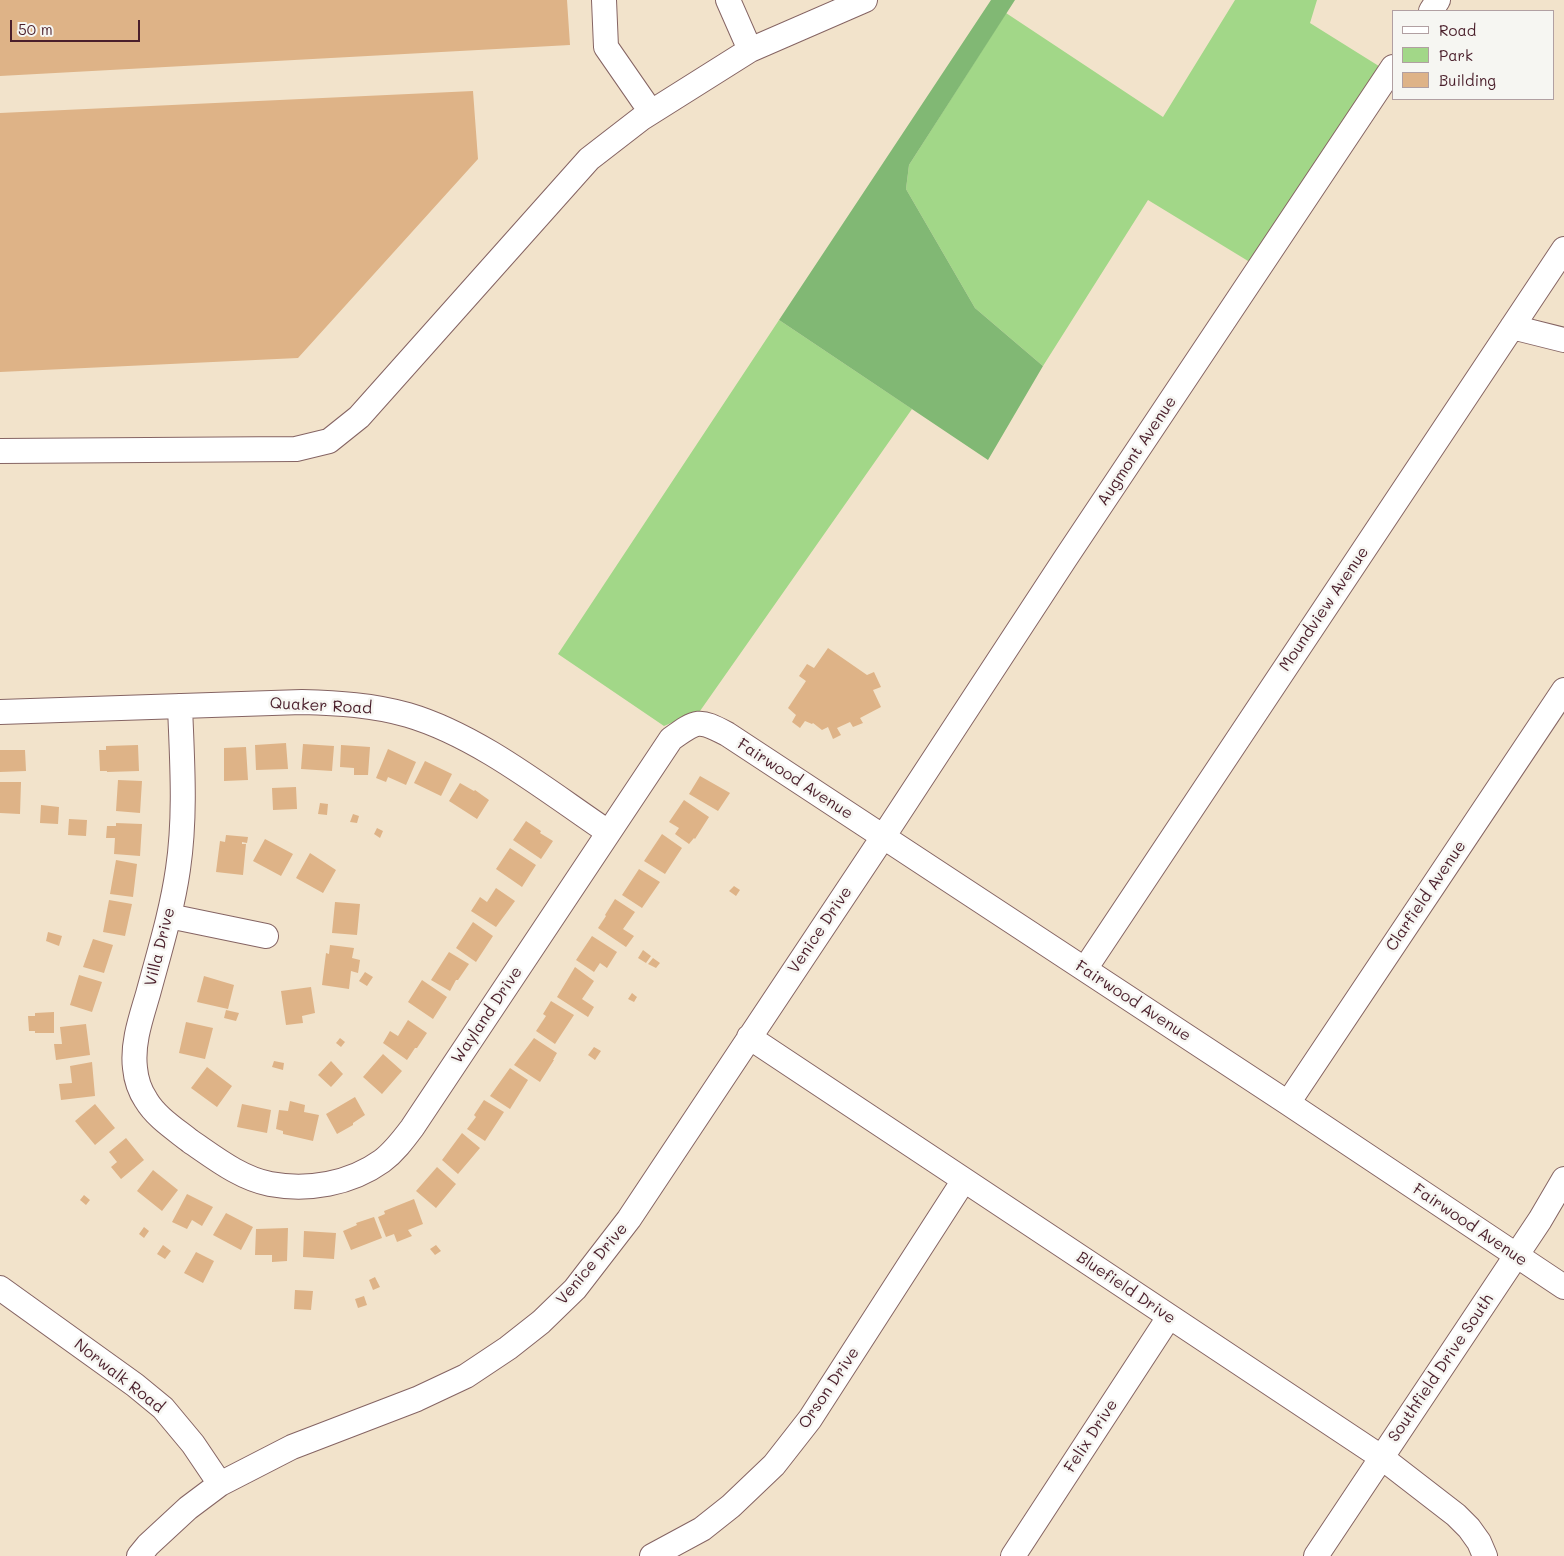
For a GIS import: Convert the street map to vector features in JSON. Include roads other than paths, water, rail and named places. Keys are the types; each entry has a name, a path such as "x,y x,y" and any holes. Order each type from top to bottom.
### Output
{"street":[{"path":"604,0 606,47 651,112"},
{"path":"728,0 750,50"},
{"path":"0,451 296,449 329,440 359,418 589,159 651,112 750,50 865,0"},
{"name":"Augmont Avenue","path":"883,837 1065,559 1392,68"},
{"name":"Moundview Avenue","path":"1084,969 1564,249"},
{"path":"1512,327 1564,340"},
{"name":"Clarfield Avenue","path":"1288,1103 1564,690"},
{"name":"Quaker Road","path":"0,712 302,702 339,703 377,708 407,715 442,728 488,752 608,832"},
{"name":"Villa Drive","path":"180,706 182,817 178,868 168,916 137,1034 135,1069 139,1086 146,1101 170,1126 210,1155"},
{"name":"Fairwood Avenue","path":"698,723 709,724 727,734 1564,1287"},
{"name":"Wayland Drive","path":"210,1155 235,1171 260,1182 298,1187 317,1186 355,1176 383,1160 412,1128 671,739 688,726 698,723"},
{"name":"Venice Drive","path":"139,1556 148,1545 188,1508 220,1484 292,1447 417,1399 466,1376 508,1348 541,1322 575,1289 629,1219 883,837"},
{"path":"168,916 266,936"},
{"name":"Bluefield Drive","path":"749,1037 1381,1457 1456,1515 1479,1542 1485,1556"},
{"name":"Southfield Drive South","path":"1316,1556 1540,1220 1564,1179"},
{"name":"Orson Drive","path":"652,1556 702,1529 731,1506 774,1465 810,1419 964,1180"},
{"name":"Norwalk Road","path":"0,1288 135,1385 163,1408 193,1444 220,1484"},
{"name":"Felix Drive","path":"1013,1556 1170,1317"}]}
